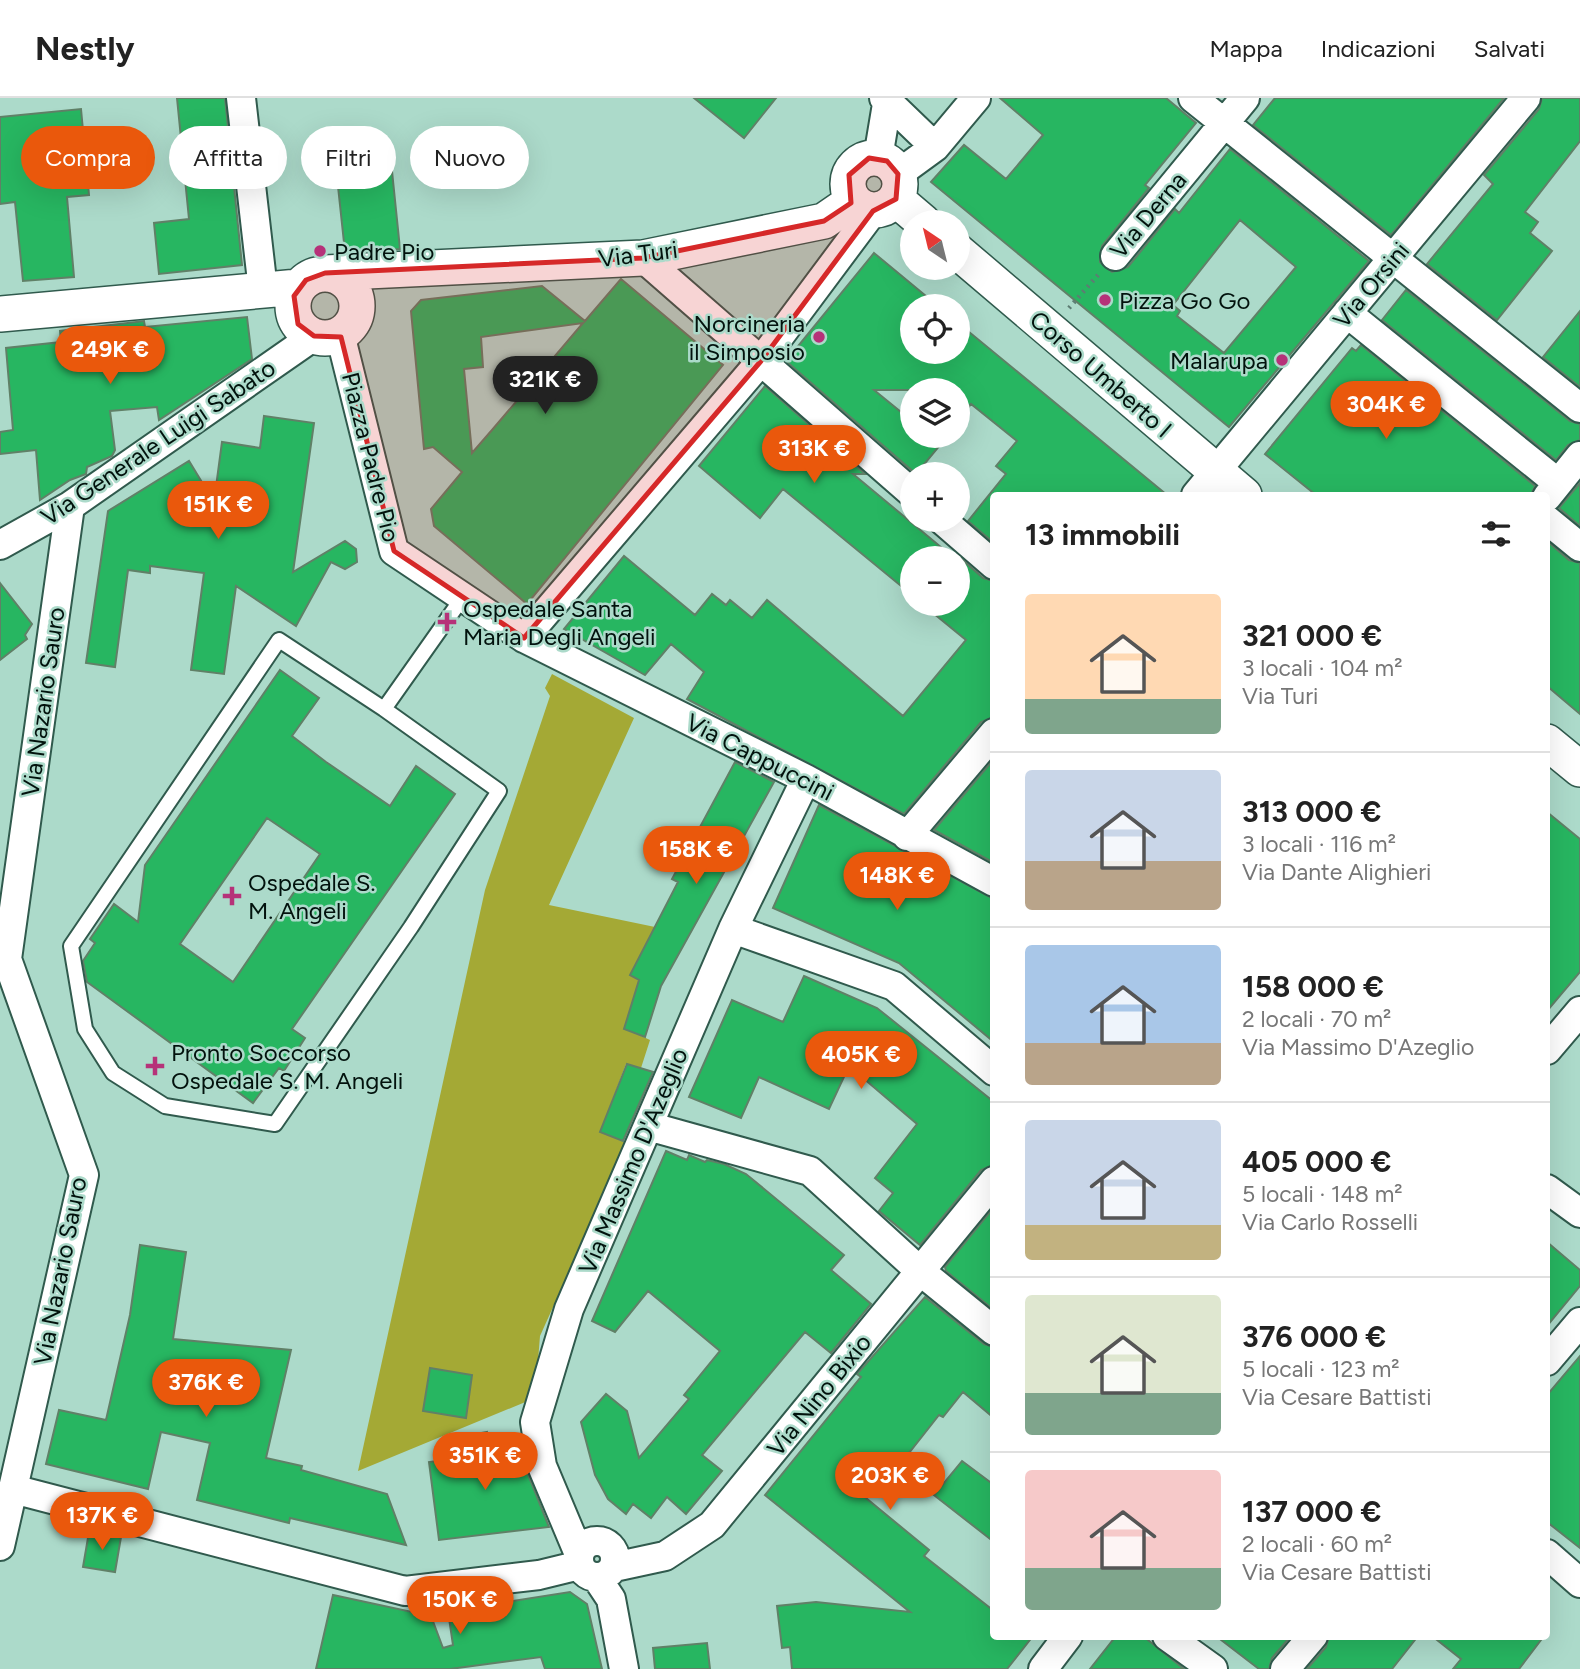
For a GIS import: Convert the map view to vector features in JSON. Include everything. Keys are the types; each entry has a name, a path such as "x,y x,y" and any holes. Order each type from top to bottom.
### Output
{"street":[{"path":"241,98 263,290"},
{"path":"524,638 761,361 880,188 934,147 976,98"},
{"path":"1193,98 1580,408"},
{"name":"Via Derna","path":"1115,256 1245,98"},
{"name":"Via Orsini","path":"1206,484 1526,98"},
{"path":"887,99 934,147"},
{"path":"880,188 887,99"},
{"path":"880,188 908,210"},
{"name":"Via Turi","path":"0,314 263,290 312,280 414,269 643,258 824,221 880,188"},
{"path":"643,258 900,483"},
{"name":"Corso Umberto I","path":"970,262 1049,330 1206,484 1234,492"},
{"name":"Via Turi","path":"357,301 414,269"},
{"path":"334,275 349,284 357,301 354,321 327,335 305,331 293,315 294,296 312,280 334,275"},
{"path":"1347,313 1553,490 1580,456"},
{"name":"Via Generale Luigi Sabato","path":"0,545 71,506 327,335"},
{"name":"Piazza Padre Pio","path":"327,335 394,551 524,638"},
{"name":"Via Nazario Sauro","path":"0,1546 84,1175 7,959 71,506"},
{"path":"1550,522 1580,547"},
{"path":"956,532 990,562"},
{"name":"Via Cappuccini","path":"524,638 806,779 990,880"},
{"path":"907,836 990,738"},
{"path":"1550,744 1580,769"},
{"name":"Via Massimo D'Azeglio","path":"624,1669 611,1599 542,1466 535,1422 569,1309 733,929 806,779"},
{"path":"733,929 894,986 990,1067"},
{"path":"1550,1043 1580,1011"},
{"path":"648,1126 810,1171 920,1271 990,1328"},
{"name":"Via Nino Bixio","path":"13,1489 405,1591 665,1556 712,1525 990,1186"},
{"path":"1550,1191 1580,1213"},
{"path":"1550,1357 1580,1322"},
{"path":"1550,1557 1580,1583"},
{"path":"1043,1669 1065,1640"},
{"path":"1173,1640 1213,1669"},
{"path":"1285,1669 1310,1640"}],"lane":[{"path":"384,709 463,597"},
{"path":"279,639 384,709 499,791 411,927 275,1124 165,1106 113,1073 85,1029 71,946 279,639"}],"path":[{"name":"Via Derna","path":"1049,330 1115,256"}],"highlighted area":[{"path":"869,158 887,161 898,174 896,199 873,211 761,361 524,638 394,551 341,337 314,336 298,324 294,296 306,280 325,273 643,258 824,221 851,203 849,175"}],"shaded area":[{"path":"552,674 634,718 549,905 655,927 630,975 639,980 624,1028 650,1040 641,1068 626,1064 600,1132 627,1143 540,1336 535,1398 358,1471 485,890 550,696 545,688"}],"building":[{"path":"177,98 225,98 228,126 180,126"},
{"path":"694,98 776,98 744,138"},
{"path":"1000,98 1166,98 1196,123 1145,185 1149,188 1102,246 1100,262 1112,272 1128,267 1175,209 1179,213 1230,149 1369,261 1229,427 970,214 970,210 965,210 931,182 964,145 1006,179 1043,135","holes":["1240,220 1296,267 1224,353 1177,316 1180,311 1173,305"]},
{"path":"1275,98 1504,98 1391,235 1253,125"},
{"path":"1542,98 1580,98 1580,141 1525,212 1538,222 1530,233 1552,251 1497,320 1427,264 1493,184 1484,175 1539,109"},
{"path":"81,109 83,126 21,126 21,189 88,189 89,195 67,197 74,277 23,281 15,202 0,204 0,117"},
{"path":"186,189 234,189 242,265 159,274 154,223 189,219"},
{"path":"338,189 394,189 400,249 345,252"},
{"path":"874,253 900,275 900,280 907,280 924,294 900,294 900,364 970,364 970,333 1163,492 991,492 1006,474 996,466 1017,441 970,405 970,378 900,378 900,390 874,390 900,411 900,448 938,448 926,462 902,462 786,361"},
{"path":"621,279 723,365 527,604 434,526 431,509 462,472 433,447 424,449 411,311 421,300 542,286 585,321","holes":["583,323 472,453 464,369 483,367 481,337"]},
{"path":"1406,290 1570,421 1580,424 1580,440 1568,445 1556,460 1382,320"},
{"path":"1580,311 1580,387 1543,357"},
{"path":"247,317 252,359 159,420 157,407 110,411 115,450 112,456 87,467 86,474 70,480 40,500 36,450 0,454 0,432 13,430 6,348 61,342 60,331 144,321 145,327"},
{"path":"1361,345 1535,486 1532,492 1312,492 1265,454 1352,348 1356,351"},
{"path":"765,386 865,474 853,474 900,513 900,532 923,532 940,546 900,546 900,585 783,489 760,518 699,466"},
{"path":"264,416 314,423 293,572 345,541 356,549 357,562 345,569 331,562 296,626 236,586 224,674 191,670 204,573 150,566 150,573 128,570 115,667 86,663 108,511 189,461 214,502 222,442 260,448"},
{"path":"1580,483 1580,526 1559,508"},
{"path":"990,494 990,540 970,523 970,519"},
{"path":"1550,544 1569,560 1580,563 1580,714 1550,689"},
{"path":"624,556 695,615 712,594 726,605 730,600 752,618 767,600 903,716 966,640 937,616 970,616 970,566 983,578 990,580 990,719 981,722 904,814 687,699 704,672 671,644 645,675 564,629"},
{"path":"0,583 32,624 25,635 27,639 0,660"},
{"name":"Ospedale S. M. Angeli","path":"280,670 319,698 292,736 326,762 390,806 416,766 455,794 292,1029 305,1038 284,1071 279,1068 253,1103 87,982 83,961 95,943 90,939 114,904 138,922 145,865","holes":["267,818 320,854 233,982 180,944"]},
{"path":"735,762 774,782 661,986 645,1037 624,1029 639,980 630,975 678,882 672,879"},
{"path":"990,764 990,861 934,830"},
{"path":"819,805 990,897 990,1039 899,963 773,908"},
{"path":"1550,814 1580,839 1580,972 1550,1007"},
{"path":"804,976 877,1008 990,1099 990,1167 981,1170 920,1245 879,1211 893,1193 875,1178 917,1124 849,1066 829,1109 759,1077 741,1118 689,1097 732,1000 783,1022"},
{"path":"627,1064 653,1072 623,1141 600,1132"},
{"path":"666,1151 687,1160 689,1155 705,1162 707,1160 724,1164 746,1174 844,1255 831,1270 871,1304 831,1353 805,1332 702,1455 722,1471 686,1514 667,1497 651,1518 633,1504 626,1514 608,1499 595,1475 581,1422 606,1394 627,1411 639,1458 689,1399 684,1395 720,1351 648,1291 615,1332 592,1321"},
{"path":"990,1212 990,1307 946,1271 945,1267"},
{"path":"140,1245 186,1252 173,1339 291,1350 266,1458 302,1466 301,1470 387,1494 406,1545 290,1518 289,1523 197,1500 210,1443 161,1432 148,1489 46,1464 59,1410 106,1420 130,1315"},
{"path":"1550,1245 1580,1270 1580,1286 1550,1322"},
{"path":"925,1297 984,1344 990,1346 990,1415 963,1392 943,1417 939,1415 901,1463 897,1460 866,1498 929,1550 924,1556 990,1608 990,1640 1030,1640 1007,1669 792,1669 790,1647 782,1648 777,1606 816,1602 910,1612 765,1495 861,1377 857,1374"},
{"path":"1580,1356 1580,1548 1550,1524 1550,1391"},
{"path":"430,1368 472,1375 466,1418 423,1411"},
{"path":"487,1432 489,1447 522,1443 527,1472 549,1527 439,1540 429,1462 468,1457 465,1436"},
{"path":"962,1461 990,1482 990,1539 934,1495"},
{"path":"89,1532 121,1537 115,1572 83,1567"},
{"path":"570,1592 587,1604 602,1669 545,1669 541,1657 450,1669 316,1669 333,1595 431,1616 443,1648 453,1645 448,1611"},
{"path":"1113,1640 1148,1640 1184,1669 1090,1669"},
{"path":"1221,1640 1288,1640 1272,1658 1269,1669 1259,1669"},
{"path":"1328,1640 1415,1640 1392,1669 1307,1669 1326,1647"},
{"path":"1437,1640 1541,1640 1519,1669 1453,1669 1461,1659"},
{"path":"707,1643 710,1669 655,1669 653,1648"}],"place":[{"name":"Padre Pio","path":"320,251"},
{"name":"Pizza Go Go","path":"1105,300"},
{"name":"Norcineria il Simposio","path":"819,337"},
{"name":"Malarupa","path":"1282,360"},
{"name":"Ospedale Santa Maria Degli Angeli","path":"447,622"},
{"name":"Ospedale S. M. Angeli","path":"232,896"},
{"name":"Pronto Soccorso Ospedale S. M. Angeli","path":"155,1066"}]}
